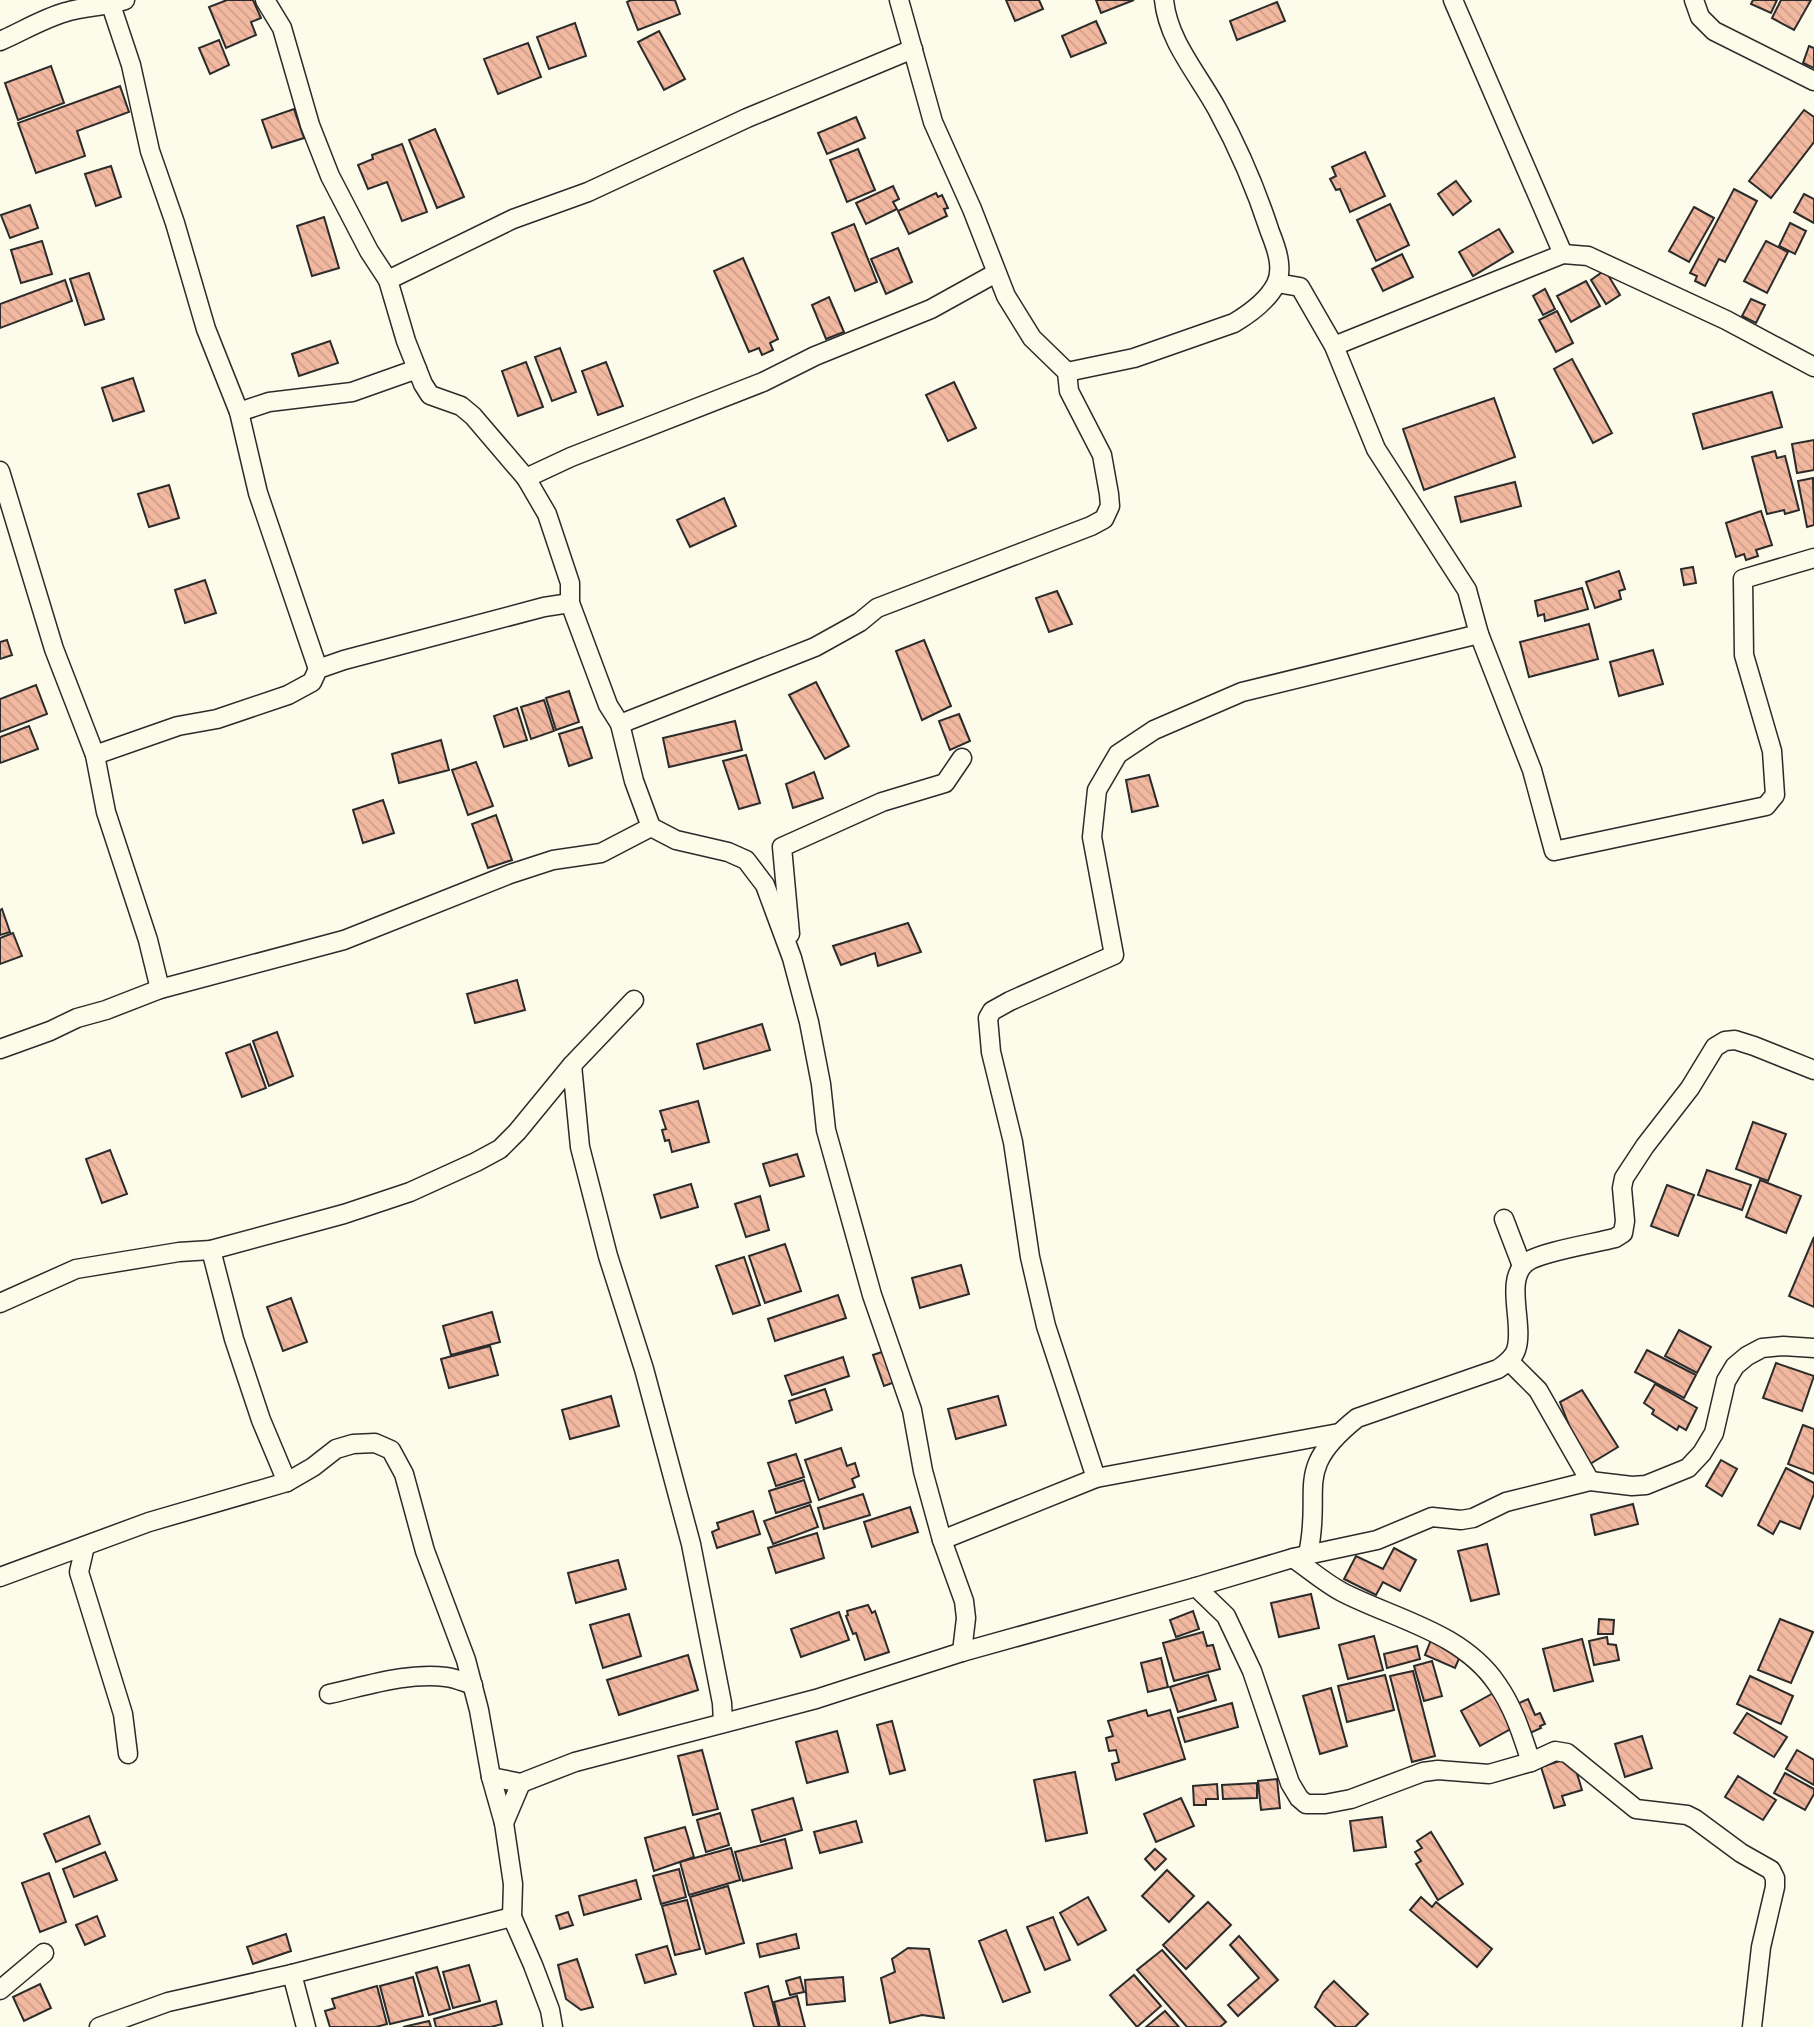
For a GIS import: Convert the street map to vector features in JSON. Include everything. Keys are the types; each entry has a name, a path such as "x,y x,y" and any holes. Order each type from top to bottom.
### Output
{"street":[{"path":"265,0 282,29 310,125 330,176 369,251 388,280 406,341 430,396 461,407 473,416 526,478 547,514 570,583 570,603 608,705 620,723 634,781 651,827 676,840 728,852 746,860 765,885 792,958 809,1022 821,1084 826,1130 872,1295 912,1410 923,1471 942,1540 964,1601 966,1618 962,1652"},
{"path":"620,723 815,647 860,622 877,608 1104,519 1110,506 1102,455 1069,391 1067,372 1032,338 1006,296 972,209 933,122 899,0"},
{"path":"1067,372 1134,358 1234,323 1248,314 1277,283 1278,255 1259,198 1217,109 1176,41 1166,18 1164,0"},
{"path":"1453,0 1563,254"},
{"path":"1694,0 1700,17 1714,31 1814,81"},
{"path":"0,41 62,13 118,2 150,151 175,223 206,329 239,412 258,493 318,669 312,682 288,695 217,719 178,726 95,755"},
{"path":"388,280 513,219 599,187 747,118 913,49"},
{"path":"1334,346 1563,254 1588,256 1726,320 1814,368"},
{"path":"526,478 571,457 763,382 815,356 931,309 996,273"},
{"path":"1277,283 1300,287 1334,346 1376,449 1467,590 1479,634 1532,770 1554,851 1766,806 1775,795 1772,751 1744,655 1743,579 1814,558"},
{"path":"239,412 270,402 352,393 417,369"},
{"path":"0,471 54,649 95,755 106,812 148,940 160,989"},
{"path":"318,669 544,607 570,603"},
{"path":"1096,1478 1046,1326 1030,1257 1013,1142 991,1052 988,1018 992,1011 1010,1001 1114,956 1092,837 1097,790 1118,754 1154,730 1242,692 1479,634"},
{"path":"792,958 782,847 882,802 945,783 961,758"},
{"path":"0,1049 160,989 344,940 510,874 553,860 601,853 651,827"},
{"path":"1,1300 76,1269 179,1252 211,1250 410,1192 476,1162 500,1149 508,1141 572,1065 634,999"},
{"path":"1300,1556 1314,1531 1312,1481 1316,1463 1325,1448 1357,1418 1498,1369 1509,1361 1518,1341 1518,1272 1529,1260 1615,1238 1623,1233 1624,1178 1690,1088 1715,1047 1725,1041 1735,1040 1814,1070"},
{"path":"572,1065 580,1147 608,1256 648,1382 691,1544 722,1703 723,1723"},
{"path":"1504,1219 1522,1266"},
{"path":"211,1250 234,1339 261,1420 287,1482"},
{"path":"491,1777 521,1783 575,1762 816,1699 962,1652 1300,1556 1377,1541 1432,1517 1461,1520 1473,1518 1506,1502 1590,1481 1646,1485 1688,1468 1702,1453 1714,1433 1726,1381 1735,1366 1762,1348 1814,1348"},
{"path":"1509,1361 1538,1390 1590,1481"},
{"path":"942,1540 1096,1478 1339,1433"},
{"path":"0,1577 149,1522 287,1482 336,1449 353,1444 375,1443 390,1450 404,1474 425,1551 466,1660 491,1777 504,1823 513,1884 512,1917 550,2010 553,2027"},
{"path":"85,1546 79,1572 123,1714 128,1754"},
{"path":"1300,1556 1341,1591 1429,1630 1455,1644 1476,1662 1496,1682 1515,1714 1531,1762"},
{"path":"51,1557 79,1572"},
{"path":"1196,1587 1227,1616 1252,1671 1290,1783 1306,1804 1351,1799 1423,1772 1438,1770 1489,1774 1531,1762 1555,1751 1567,1753 1636,1809 1687,1815 1770,1870 1775,1878 1775,1887 1761,1947 1752,2027"},
{"path":"448,1677 466,1660"},
{"path":"329,1694 396,1680 448,1677 473,1685"},
{"path":"504,1823 521,1783"},
{"path":"99,2027 168,2002 292,1974 512,1917"},
{"path":"0,1990 44,1952"},
{"path":"292,1974 306,2027"}],"building":[{"path":"227,0 253,0 261,18 251,22 256,35 226,48 209,7"},
{"path":"675,0 680,14 638,30 627,2"},
{"path":"1006,0 1039,0 1043,9 1015,21"},
{"path":"1096,0 1134,0 1101,13"},
{"path":"1753,0 1777,0 1771,13 1751,4"},
{"path":"1781,0 1811,0 1794,30 1772,18"},
{"path":"1277,2 1285,21 1237,40 1230,21"},
{"path":"1096,21 1106,43 1071,57 1062,36"},
{"path":"575,23 586,56 549,69 537,37"},
{"path":"659,31 685,79 664,90 638,42"},
{"path":"219,40 229,65 210,74 199,48"},
{"path":"528,43 541,77 498,94 484,59"},
{"path":"1809,46 1814,48 1814,68 1803,63"},
{"path":"51,66 64,103 18,120 5,83"},
{"path":"120,86 129,112 77,131 85,156 36,173 18,123"},
{"path":"294,109 304,138 272,148 262,120"},
{"path":"1804,110 1814,117 1814,142 1771,198 1749,181"},
{"path":"856,117 865,138 827,154 818,133"},
{"path":"435,129 464,197 437,208 409,140"},
{"path":"402,144 427,212 402,221 387,182 368,189 358,165 373,159 372,155"},
{"path":"858,149 875,190 847,202 830,160"},
{"path":"1365,152 1385,196 1350,212 1340,189 1336,190 1330,179 1336,176 1332,167"},
{"path":"111,166 121,197 96,206 85,174"},
{"path":"1456,181 1471,201 1453,215 1438,194"},
{"path":"893,186 899,199 893,202 897,209 866,224 856,203"},
{"path":"1734,189 1757,201 1725,262 1719,259 1705,286 1695,281 1697,276 1690,273"},
{"path":"936,193 938,197 942,195 948,208 944,209 947,216 909,234 898,211"},
{"path":"1804,194 1814,199 1814,223 1794,212"},
{"path":"1390,204 1409,245 1376,261 1357,220"},
{"path":"30,205 38,228 10,238 1,215"},
{"path":"1694,207 1714,218 1689,262 1669,251"},
{"path":"324,217 339,268 312,276 297,226"},
{"path":"1790,223 1806,231 1795,254 1779,246"},
{"path":"854,224 877,282 855,291 832,233"},
{"path":"1499,229 1513,252 1473,276 1459,252"},
{"path":"42,241 52,274 21,283 11,250"},
{"path":"1766,241 1788,252 1767,293 1744,281"},
{"path":"898,248 912,282 886,294 871,259"},
{"path":"1402,254 1413,277 1383,291 1372,269"},
{"path":"743,258 778,339 770,343 773,350 762,355 759,348 749,352 714,271"},
{"path":"1605,270 1620,295 1606,304 1591,280"},
{"path":"89,273 104,319 85,325 70,279"},
{"path":"65,280 72,301 0,328 0,304"},
{"path":"1586,281 1600,306 1571,322 1557,296"},
{"path":"1545,289 1555,309 1543,315 1533,296"},
{"path":"829,297 844,332 826,339 812,305"},
{"path":"1751,299 1765,305 1756,323 1742,316"},
{"path":"1557,311 1573,343 1556,352 1539,320"},
{"path":"330,341 338,363 299,376 292,354"},
{"path":"560,348 576,392 552,401 535,357"},
{"path":"1572,359 1612,433 1593,443 1554,369"},
{"path":"526,362 543,407 518,416 502,371"},
{"path":"606,362 623,406 598,415 582,371"},
{"path":"133,378 144,411 113,421 102,388"},
{"path":"954,382 976,428 948,441 926,395"},
{"path":"1772,392 1782,427 1703,449 1693,414"},
{"path":"1494,398 1515,457 1424,490 1403,429"},
{"path":"1814,440 1814,470 1797,473 1792,444"},
{"path":"1775,451 1777,458 1785,456 1799,510 1785,514 1784,510 1767,514 1752,457"},
{"path":"1813,478 1814,525 1807,527 1798,481"},
{"path":"1515,482 1521,506 1461,522 1455,497"},
{"path":"169,485 179,518 149,527 138,494"},
{"path":"724,498 736,526 690,547 677,520"},
{"path":"1761,511 1772,545 1756,550 1758,556 1746,560 1744,554 1736,557 1726,523"},
{"path":"1693,567 1696,583 1684,585 1681,569"},
{"path":"1619,571 1625,589 1619,591 1621,599 1595,608 1586,582"},
{"path":"205,580 216,613 185,623 175,590"},
{"path":"1582,588 1588,609 1545,621 1544,614 1538,616 1535,601"},
{"path":"1057,591 1072,624 1049,632 1036,598"},
{"path":"1589,624 1598,659 1529,677 1520,642"},
{"path":"7,640 12,655 0,659 0,642"},
{"path":"924,640 951,706 922,720 896,651"},
{"path":"1653,650 1663,684 1619,696 1610,662"},
{"path":"816,682 849,746 825,759 789,695"},
{"path":"36,685 47,714 0,732 0,699"},
{"path":"569,691 579,722 556,730 546,698"},
{"path":"544,700 554,731 531,739 521,707"},
{"path":"517,708 527,740 504,747 494,716"},
{"path":"959,714 970,741 950,750 939,721"},
{"path":"735,721 742,750 669,767 663,738"},
{"path":"29,726 38,749 0,763 0,737"},
{"path":"582,727 592,758 569,766 559,734"},
{"path":"441,740 449,770 399,783 392,754"},
{"path":"746,755 760,803 739,809 723,761"},
{"path":"476,762 493,806 468,815 452,770"},
{"path":"814,772 823,798 793,808 786,784"},
{"path":"1149,775 1158,806 1132,812 1126,780"},
{"path":"383,800 394,833 363,843 353,810"},
{"path":"496,815 512,860 488,868 472,824"},
{"path":"2,909 10,932 0,935 0,910"},
{"path":"908,923 921,952 878,966 875,953 841,965 833,946"},
{"path":"13,933 22,956 0,964 0,938"},
{"path":"517,980 525,1010 475,1023 467,994"},
{"path":"762,1024 770,1050 704,1069 697,1044"},
{"path":"277,1032 293,1076 269,1086 253,1041"},
{"path":"250,1044 266,1088 242,1097 226,1053"},
{"path":"698,1101 709,1142 672,1152 669,1140 665,1141 662,1130 666,1129 660,1111"},
{"path":"1753,1122 1786,1134 1768,1181 1736,1169"},
{"path":"110,1150 127,1194 102,1203 86,1159"},
{"path":"797,1154 804,1176 770,1186 763,1164"},
{"path":"1707,1170 1751,1185 1742,1210 1698,1195"},
{"path":"1760,1180 1801,1196 1786,1233 1746,1217"},
{"path":"691,1184 698,1207 661,1218 654,1195"},
{"path":"1667,1185 1694,1195 1678,1236 1651,1226"},
{"path":"760,1196 769,1230 746,1237 735,1204"},
{"path":"1814,1237 1814,1307 1789,1296"},
{"path":"785,1244 801,1291 765,1303 749,1256"},
{"path":"744,1257 760,1305 733,1314 716,1266"},
{"path":"961,1265 969,1294 920,1308 912,1278"},
{"path":"838,1295 846,1318 775,1341 768,1319"},
{"path":"291,1298 307,1342 283,1351 267,1307"},
{"path":"492,1312 500,1342 451,1355 443,1326"},
{"path":"1679,1330 1711,1347 1697,1373 1665,1356"},
{"path":"490,1346 498,1375 449,1388 441,1359"},
{"path":"888,1350 898,1381 884,1386 873,1355"},
{"path":"1647,1350 1696,1375 1684,1398 1635,1372"},
{"path":"843,1357 849,1376 792,1395 785,1376"},
{"path":"1776,1363 1814,1376 1802,1411 1763,1398"},
{"path":"1655,1384 1697,1408 1686,1430 1679,1426 1677,1430 1652,1414 1654,1410 1644,1403"},
{"path":"825,1389 832,1410 796,1423 789,1401"},
{"path":"1582,1390 1618,1447 1585,1467 1560,1402"},
{"path":"611,1396 619,1426 570,1439 562,1410"},
{"path":"998,1396 1006,1425 956,1439 948,1409"},
{"path":"1803,1425 1814,1429 1814,1474 1788,1464"},
{"path":"841,1448 847,1466 855,1463 859,1476 852,1479 855,1487 819,1500 805,1460"},
{"path":"796,1454 804,1477 776,1486 768,1463"},
{"path":"1721,1460 1737,1469 1722,1496 1706,1486"},
{"path":"1786,1468 1814,1483 1814,1494 1800,1529 1780,1521 1773,1534 1758,1525"},
{"path":"804,1480 811,1502 776,1513 769,1491"},
{"path":"863,1494 870,1515 824,1529 818,1508"},
{"path":"1633,1504 1638,1524 1595,1535 1591,1515"},
{"path":"810,1505 818,1527 773,1544 764,1521"},
{"path":"910,1507 918,1532 872,1547 864,1522"},
{"path":"753,1511 760,1534 717,1548 712,1532 719,1529 717,1523"},
{"path":"817,1533 824,1558 776,1573 768,1548"},
{"path":"1487,1544 1499,1594 1471,1601 1458,1551"},
{"path":"1394,1548 1416,1560 1400,1591 1383,1582 1376,1595 1344,1579 1356,1556 1383,1569"},
{"path":"618,1560 626,1589 576,1603 568,1573"},
{"path":"1311,1594 1319,1628 1279,1637 1271,1603"},
{"path":"868,1605 872,1613 875,1611 889,1652 865,1660 856,1633 853,1634 846,1616 847,1611"},
{"path":"1193,1611 1199,1629 1176,1637 1170,1620"},
{"path":"839,1612 849,1640 801,1657 791,1629"},
{"path":"629,1614 641,1656 603,1668 590,1625"},
{"path":"1599,1619 1614,1620 1613,1634 1598,1634"},
{"path":"1780,1619 1813,1632 1791,1683 1758,1670"},
{"path":"1203,1632 1207,1646 1213,1645 1220,1669 1174,1681 1163,1643"},
{"path":"1374,1636 1383,1670 1348,1679 1339,1645"},
{"path":"1607,1637 1608,1644 1616,1645 1619,1660 1594,1665 1589,1641"},
{"path":"1582,1639 1593,1681 1554,1691 1543,1649"},
{"path":"1431,1640 1461,1654 1455,1668 1425,1655"},
{"path":"1417,1646 1420,1659 1387,1668 1384,1654"},
{"path":"688,1655 698,1690 619,1715 607,1680"},
{"path":"1161,1658 1168,1687 1148,1692 1141,1663"},
{"path":"1432,1661 1442,1696 1424,1701 1414,1666"},
{"path":"1413,1671 1435,1756 1412,1762 1390,1676"},
{"path":"1208,1675 1216,1700 1178,1712 1170,1687"},
{"path":"1385,1675 1394,1710 1347,1722 1338,1686"},
{"path":"1750,1676 1793,1696 1781,1724 1737,1704"},
{"path":"1331,1688 1347,1746 1320,1754 1303,1696"},
{"path":"1497,1691 1516,1726 1480,1746 1461,1711"},
{"path":"1528,1699 1535,1715 1540,1713 1545,1724 1528,1734 1515,1705"},
{"path":"1232,1703 1238,1727 1185,1742 1178,1718"},
{"path":"1146,1710 1148,1716 1170,1710 1185,1759 1116,1780 1112,1764 1119,1762 1116,1750 1109,1751 1106,1738 1113,1736 1108,1721"},
{"path":"1747,1713 1787,1737 1774,1757 1734,1733"},
{"path":"892,1721 905,1770 890,1774 877,1725"},
{"path":"837,1731 848,1772 807,1783 796,1742"},
{"path":"1642,1736 1652,1768 1625,1777 1615,1744"},
{"path":"702,1750 718,1809 693,1815 678,1756"},
{"path":"1797,1750 1814,1760 1814,1785 1786,1769"},
{"path":"1572,1757 1582,1790 1562,1796 1565,1805 1554,1808 1541,1767"},
{"path":"1075,1772 1087,1833 1046,1841 1034,1780"},
{"path":"1785,1773 1814,1789 1805,1810 1774,1793"},
{"path":"1738,1776 1776,1800 1763,1820 1725,1797"},
{"path":"1277,1779 1280,1808 1261,1810 1258,1781"},
{"path":"1257,1783 1257,1798 1223,1799 1222,1785"},
{"path":"1217,1784 1218,1799 1206,1799 1206,1805 1194,1805 1193,1786"},
{"path":"793,1798 802,1830 761,1842 752,1810"},
{"path":"1181,1798 1194,1826 1156,1842 1144,1814"},
{"path":"720,1813 729,1845 706,1852 697,1820"},
{"path":"89,1816 100,1844 56,1862 44,1834"},
{"path":"1382,1817 1386,1847 1354,1851 1350,1821"},
{"path":"856,1821 862,1842 820,1853 814,1832"},
{"path":"685,1827 694,1857 654,1871 645,1838"},
{"path":"1431,1832 1463,1884 1438,1900 1416,1864 1421,1861 1415,1852 1422,1848 1417,1841"},
{"path":"785,1839 792,1868 743,1881 735,1852"},
{"path":"731,1848 740,1880 689,1895 680,1862"},
{"path":"1155,1849 1166,1859 1155,1870 1145,1859"},
{"path":"105,1852 117,1880 74,1897 63,1869"},
{"path":"679,1869 686,1897 661,1904 653,1876"},
{"path":"1167,1870 1194,1896 1169,1922 1142,1896"},
{"path":"49,1873 66,1922 40,1932 22,1883"},
{"path":"636,1880 641,1899 584,1915 579,1896"},
{"path":"728,1886 744,1943 706,1954 690,1897"},
{"path":"1088,1897 1106,1930 1078,1945 1060,1913"},
{"path":"1421,1897 1432,1907 1436,1902 1492,1949 1477,1967 1410,1910"},
{"path":"687,1900 700,1949 675,1955 662,1906"},
{"path":"1208,1902 1231,1925 1186,1969 1163,1945"},
{"path":"568,1912 573,1925 560,1929 556,1916"},
{"path":"97,1916 105,1936 85,1945 76,1925"},
{"path":"1053,1917 1070,1960 1045,1970 1027,1927"},
{"path":"1006,1930 1030,1992 1003,2002 979,1941"},
{"path":"286,1934 291,1951 253,1964 247,1947"},
{"path":"796,1934 799,1948 760,1957 757,1944"},
{"path":"1239,1936 1278,1980 1238,2016 1228,2005 1259,1978 1230,1945"},
{"path":"667,1946 676,1974 645,1983 636,1955"},
{"path":"908,1948 929,1949 944,2018 922,2015 890,2023 881,1978 895,1972 892,1959"},
{"path":"1162,1950 1226,2022 1220,2027 1187,2027 1137,1970"},
{"path":"577,1959 593,2007 581,2010 566,1999 558,1965"},
{"path":"469,1965 480,2001 453,2008 443,1972"},
{"path":"437,1967 450,2009 429,2015 416,1973"},
{"path":"1134,1975 1161,2006 1137,2027 1110,1995"},
{"path":"413,1977 423,2016 390,2024 380,1986"},
{"path":"800,1977 804,1992 790,1995 786,1981"},
{"path":"843,1977 845,2001 807,2005 805,1980"},
{"path":"1334,1981 1368,2014 1355,2027 1336,2027 1315,2007 1323,1992"},
{"path":"40,1984 51,2008 24,2021 13,1997"},
{"path":"377,1986 387,2024 376,2027 330,2027 325,2011 335,2008 332,1999"},
{"path":"768,1986 779,2027 754,2027 745,1993"},
{"path":"797,1996 805,2027 780,2027 774,2002"},
{"path":"496,2001 502,2024 491,2027 436,2027 434,2019"},
{"path":"1165,2011 1179,2027 1146,2027"},
{"path":"429,2021 431,2027 403,2027"}]}
